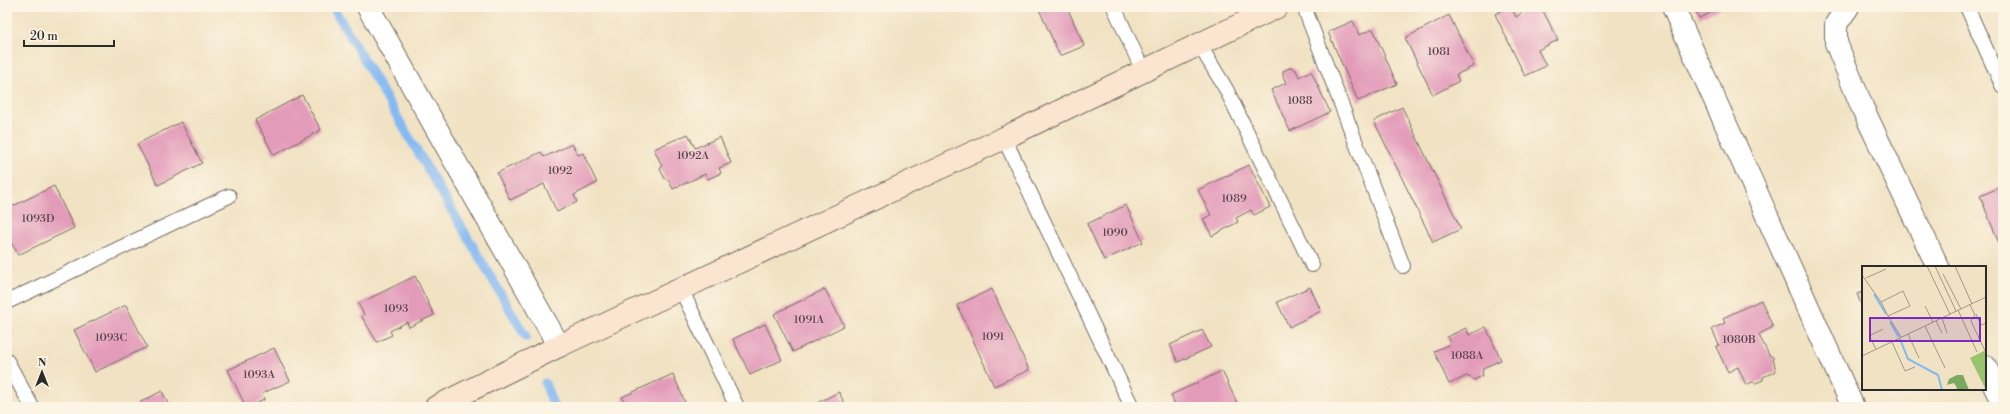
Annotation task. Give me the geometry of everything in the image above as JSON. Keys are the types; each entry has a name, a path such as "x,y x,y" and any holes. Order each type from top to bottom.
{"street":[{"path":"368,7 559,346"},
{"path":"436,407 559,346 1004,138 1277,7"},
{"path":"1674,7 1853,407"},
{"path":"1848,7 1836,24 1836,43 1863,109 1938,266"},
{"path":"1986,368 2003,404"}],"lane":[{"path":"1114,7 1143,71"},
{"path":"1304,7 1403,266"},
{"path":"1967,7 2003,87"},
{"path":"1199,44 1226,90 1312,265"},
{"path":"1004,138 1132,407"},
{"path":"7,302 229,196"},
{"path":"681,289 736,407"},
{"path":"7,361 32,407"}],"building":[{"path":"1038,7 1067,7 1084,46 1060,56"},
{"path":"1511,7 1516,17 1530,7 1541,7 1558,40 1538,50 1546,66 1525,76 1495,14"},
{"path":"1694,7 1724,7 1699,18"},
{"path":"1449,15 1474,66 1456,75 1459,81 1433,95 1405,38"},
{"path":"1353,21 1359,35 1373,29 1397,84 1358,101 1328,32"},
{"path":"1291,67 1296,70 1299,77 1311,71 1330,112 1290,131 1271,90 1286,83 1283,76 1283,71"},
{"path":"302,95 321,130 274,155 255,120"},
{"path":"1402,107 1461,229 1433,242 1374,121"},
{"path":"181,122 202,163 158,185 137,144"},
{"path":"688,134 695,148 720,137 731,163 719,168 721,173 708,179 705,174 673,189 668,179 665,179 660,169 662,166 654,149"},
{"path":"572,144 578,155 583,153 597,183 574,195 577,202 557,212 544,184 510,200 497,173 541,152 544,157"},
{"path":"1249,165 1270,207 1254,215 1251,210 1236,218 1238,222 1212,236 1203,219 1211,215 1198,190"},
{"path":"54,186 74,228 18,255 7,234 7,209"},
{"path":"2003,186 2003,253 1980,196"},
{"path":"1126,205 1143,242 1104,260 1087,224"},
{"path":"415,276 434,315 409,327 407,322 390,331 392,335 377,342 362,317 364,314 358,304"},
{"path":"1310,287 1321,311 1289,327 1277,302"},
{"path":"825,289 844,326 793,352 774,314"},
{"path":"992,289 1029,370 994,386 957,305"},
{"path":"1862,292 1862,306 1857,294"},
{"path":"1761,300 1773,327 1759,335 1769,355 1773,357 1776,371 1763,377 1763,380 1746,385 1738,367 1728,372 1716,347 1719,345 1712,329 1725,323 1723,318"},
{"path":"126,305 147,347 95,372 74,330"},
{"path":"765,324 782,360 750,375 733,339"},
{"path":"1486,327 1501,360 1483,368 1482,376 1474,380 1467,376 1449,384 1434,351 1450,344 1447,337 1466,328 1469,335"},
{"path":"1202,330 1211,347 1178,362 1170,345"},
{"path":"274,348 290,381 263,393 264,400 248,407 244,403 228,370"},
{"path":"1222,371 1239,407 1176,407 1171,395"},
{"path":"673,374 687,407 626,407 622,397"},
{"path":"162,391 169,406 173,404 175,407 138,407 137,404"},
{"path":"839,392 846,407 809,407"}],"waterway":[{"path":"333,7 526,337"},
{"path":"545,383 554,407"}]}
